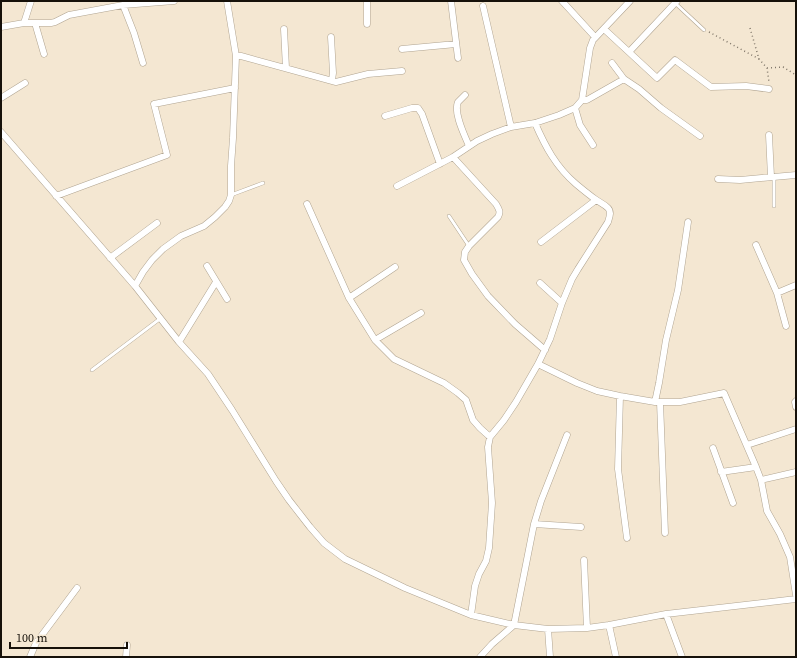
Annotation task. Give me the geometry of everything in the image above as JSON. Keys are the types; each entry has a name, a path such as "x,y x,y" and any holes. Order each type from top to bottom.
{"street":[{"path":"24,22 31,1"},
{"path":"1,28 24,22 51,23 70,15 123,5 174,1"},
{"path":"135,286 142,272 163,249 181,236 204,226 225,207 231,195 230,166 233,138 236,56 227,1"},
{"path":"367,1 367,24"},
{"path":"451,1 458,58"},
{"path":"562,1 595,37"},
{"path":"397,186 453,157 469,146 492,134 511,127 535,123 575,108 582,100 590,48 593,40 630,1"},
{"path":"629,52 676,2"},
{"path":"123,5 134,33 142,63"},
{"path":"483,6 511,127"},
{"path":"35,23 44,54"},
{"path":"284,29 286,68"},
{"path":"604,29 657,78 675,60 711,87 746,86 769,89"},
{"path":"331,37 332,80"},
{"path":"402,49 456,44"},
{"path":"236,56 241,56 336,82 368,74 402,71"},
{"path":"612,63 624,79 700,136"},
{"path":"582,100 587,100 624,79"},
{"path":"1,98 25,82"},
{"path":"56,196 167,155 154,104 235,88"},
{"path":"465,95 459,101 457,108 458,117 469,146"},
{"path":"385,116 412,108 418,108 422,114 440,164"},
{"path":"575,108 580,125 593,145"},
{"path":"471,615 475,586 486,561 489,548 492,503 488,447 490,437 516,402 538,364 550,339 572,279 608,222 610,216 610,211 608,208 596,200 562,171 547,148 535,123"},
{"path":"1,132 135,286 179,342 208,374 289,500 324,543 345,559 406,588 471,615 514,625 548,629 587,628 666,614 796,599"},
{"path":"769,135 772,177"},
{"path":"453,157 500,209 500,214 498,217 469,246 465,252 464,260 488,296 515,324 545,350"},
{"path":"718,179 740,180 796,175"},
{"path":"541,242 596,200"},
{"path":"307,204 349,298 375,340 394,359 444,383 458,393 466,400 473,420 490,437"},
{"path":"665,533 658,402 666,340 678,290 688,222"},
{"path":"110,258 157,223"},
{"path":"756,245 777,293 786,326"},
{"path":"207,266 226,299"},
{"path":"349,298 395,267"},
{"path":"179,342 216,282"},
{"path":"540,283 562,304"},
{"path":"777,293 796,285"},
{"path":"375,340 421,313"},
{"path":"538,364 577,383 598,391 658,402 680,402 724,393 761,480 767,511 780,534 790,557 796,595"},
{"path":"620,396 618,469 627,538"},
{"path":"796,401 796,407"},
{"path":"747,445 796,428"},
{"path":"480,657 492,644 514,625 534,524 541,501 567,435"},
{"path":"713,448 733,503"},
{"path":"721,472 756,467"},
{"path":"761,480 796,472"},
{"path":"534,524 581,527"},
{"path":"584,560 587,628"},
{"path":"30,657 36,644 77,588"},
{"path":"666,614 682,657"},
{"path":"609,625 616,657"},
{"path":"548,629 550,657"},
{"path":"126,657 127,645"}],"lane":[{"path":"676,2 704,30"},
{"path":"772,177 774,206"},
{"path":"231,195 264,183"},
{"path":"449,216 469,246"},
{"path":"92,370 161,318"}],"path":[{"path":"750,28 759,59"},
{"path":"704,30 726,40 759,59 767,68 769,89"},
{"path":"767,68 783,67 796,75"}]}
